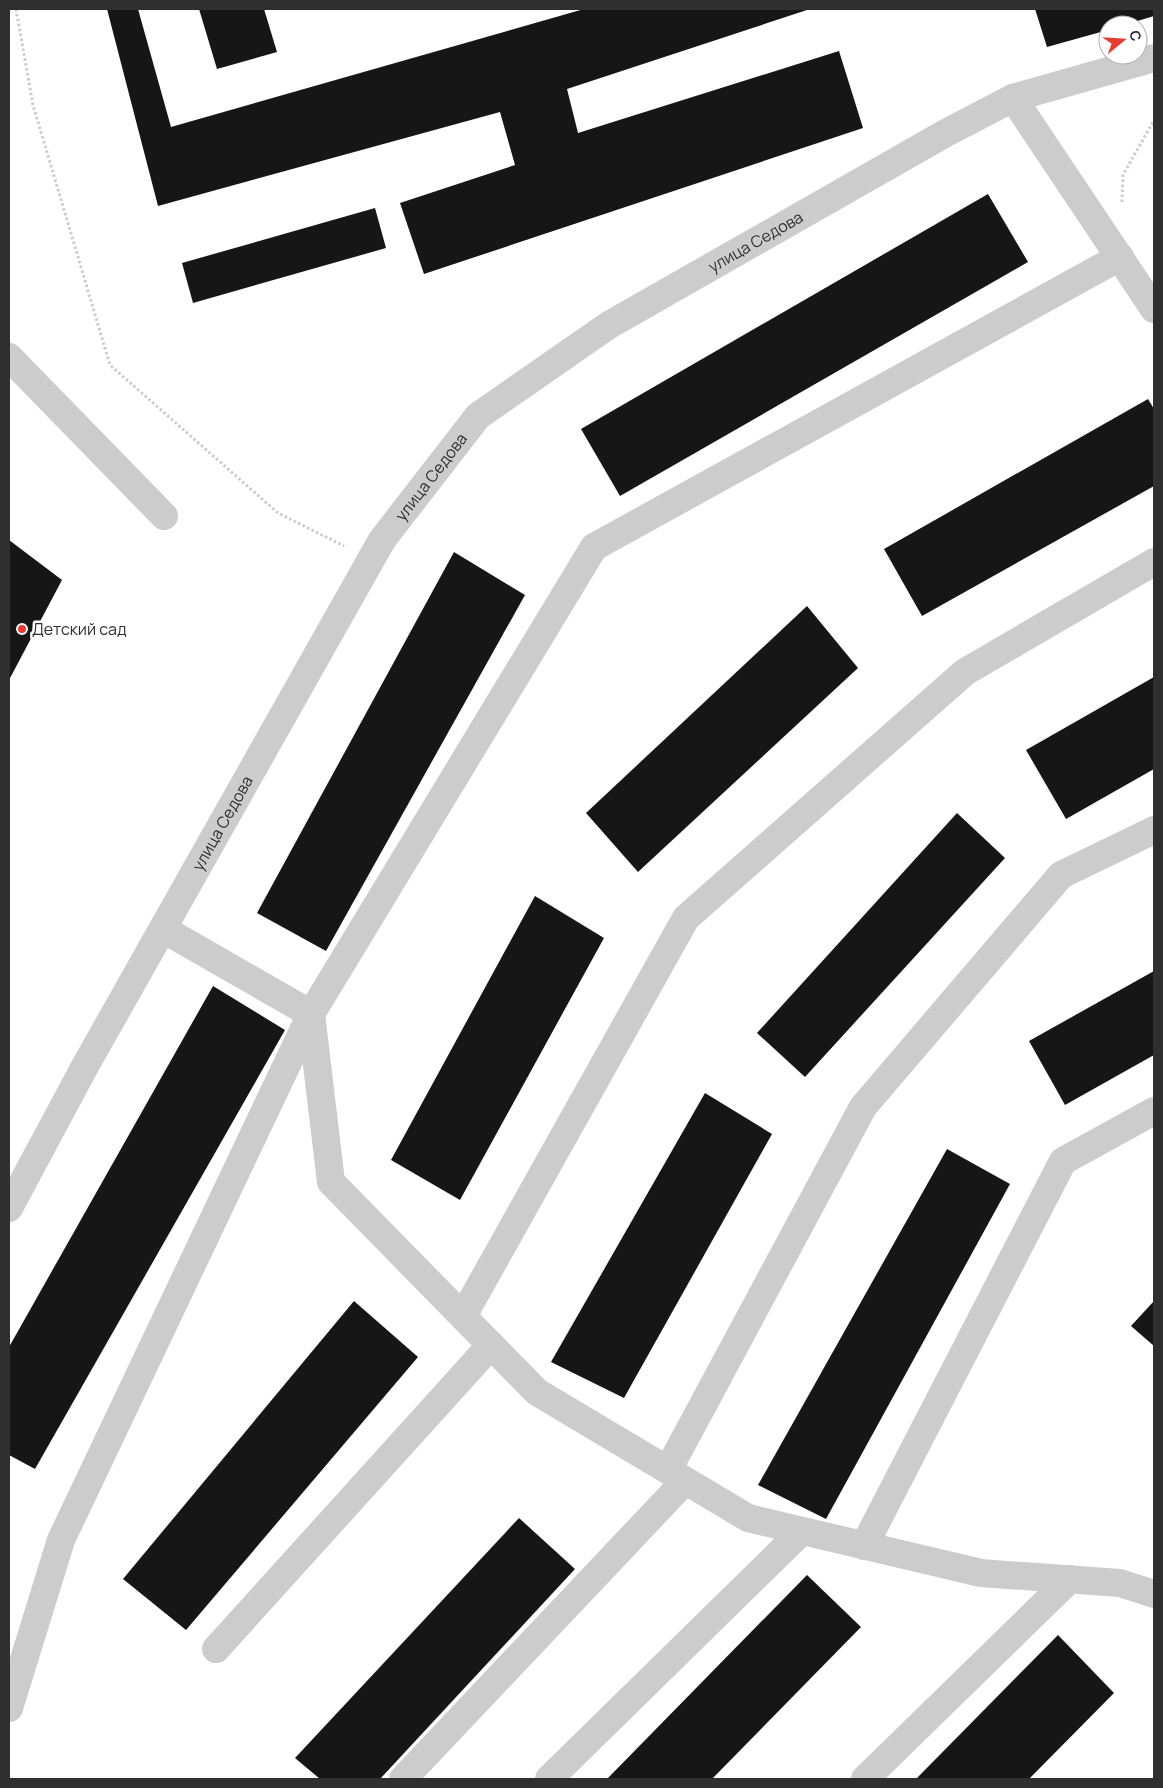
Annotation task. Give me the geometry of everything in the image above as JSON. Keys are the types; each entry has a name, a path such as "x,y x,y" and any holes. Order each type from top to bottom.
{"street":[{"name":"улица Седова","path":"9,1208 84,1068 382,540 478,416 610,325 944,134 1013,98 1154,58"},
{"path":"1013,98 1154,309"},
{"path":"9,1708 61,1540 311,1014 594,546 1120,258"},
{"path":"9,356 164,516"},
{"path":"463,1316 686,918 965,672 1154,562"},
{"path":"403,1779 677,1475 863,1108 1061,875 1154,830"},
{"path":"163,929 311,1014"},
{"path":"311,1014 331,1182 537,1392 748,1518 981,1573 1120,1583 1154,1594"},
{"path":"864,1546 1063,1162 1154,1111"},
{"path":"216,1649 491,1345"},
{"path":"549,1779 802,1531"},
{"path":"865,1779 1070,1579"}],"path":[{"path":"16,9 33,105 110,364 278,513 350,549 382,540"},
{"path":"1122,202 1122,175 1154,120"}],"building":[{"path":"107,9 138,9 171,127 584,9 810,9 567,89 578,133 839,51 863,128 424,274 400,203 515,165 500,112 158,206"},
{"path":"199,9 264,9 277,52 217,69"},
{"path":"1035,9 1154,9 1154,16 1148,18 1148,15 1098,15 1098,33 1047,47"},
{"path":"988,194 1028,262 620,496 581,429"},
{"path":"375,208 386,248 193,303 182,263"},
{"path":"1148,399 1154,409 1154,486 922,616 884,549"},
{"name":"Детский сад","path":"9,540 62,580 9,680"},
{"path":"454,552 525,595 326,951 257,913"},
{"path":"807,606 858,668 638,872 586,813"},
{"path":"1154,677 1154,769 1066,819 1026,750"},
{"path":"957,813 1005,858 805,1077 757,1033"},
{"path":"535,896 604,938 460,1200 391,1160"},
{"path":"1154,971 1154,1055 1065,1105 1029,1041"},
{"path":"213,986 285,1030 35,1469 9,1455 9,1347"},
{"path":"705,1093 772,1134 624,1398 551,1362"},
{"path":"947,1149 1010,1184 826,1519 758,1485"},
{"path":"354,1301 418,1357 186,1630 123,1579"},
{"path":"1154,1301 1154,1346 1131,1326"},
{"path":"519,1518 575,1569 380,1779 320,1779 295,1758"},
{"path":"807,1575 861,1627 712,1779 607,1779"},
{"path":"1058,1635 1114,1693 1029,1779 916,1779"}],"place":[{"name":"Детский сад","path":"22,629"}]}
